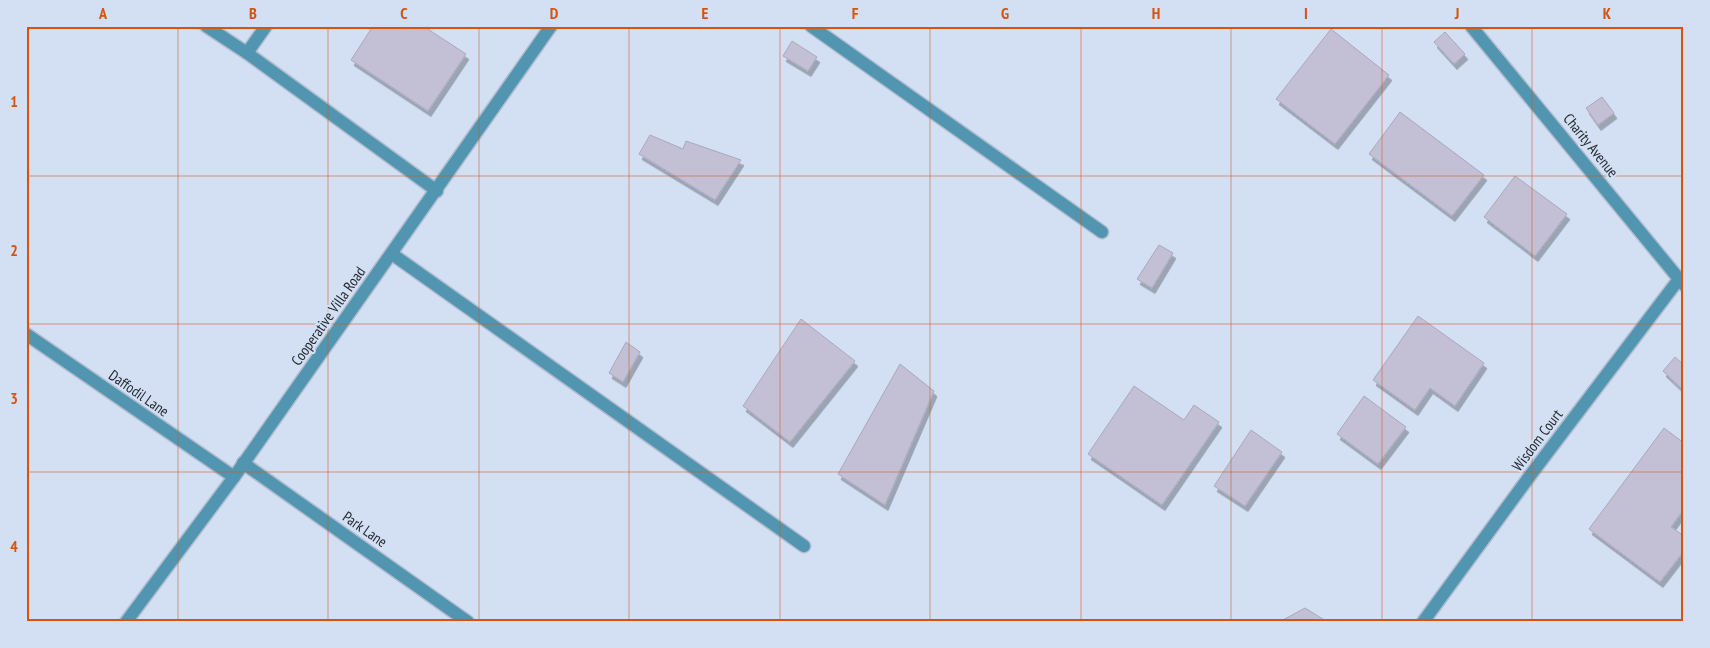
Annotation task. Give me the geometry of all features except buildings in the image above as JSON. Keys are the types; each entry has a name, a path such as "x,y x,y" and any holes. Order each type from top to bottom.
{"street":[{"path":"206,26 247,53 437,191"},
{"path":"247,53 266,26"},
{"name":"Cooperative Villa Road","path":"126,622 234,478 243,462 437,191 551,26"},
{"path":"811,26 1102,232"},
{"name":"Charity Avenue","path":"1471,26 1681,282"},
{"path":"392,254 804,546"},
{"name":"Wisdom Court","path":"1423,622 1532,473 1681,282"},
{"name":"Daffodil Lane","path":"26,334 234,478"},
{"name":"Park Lane","path":"243,462 468,622"}]}
